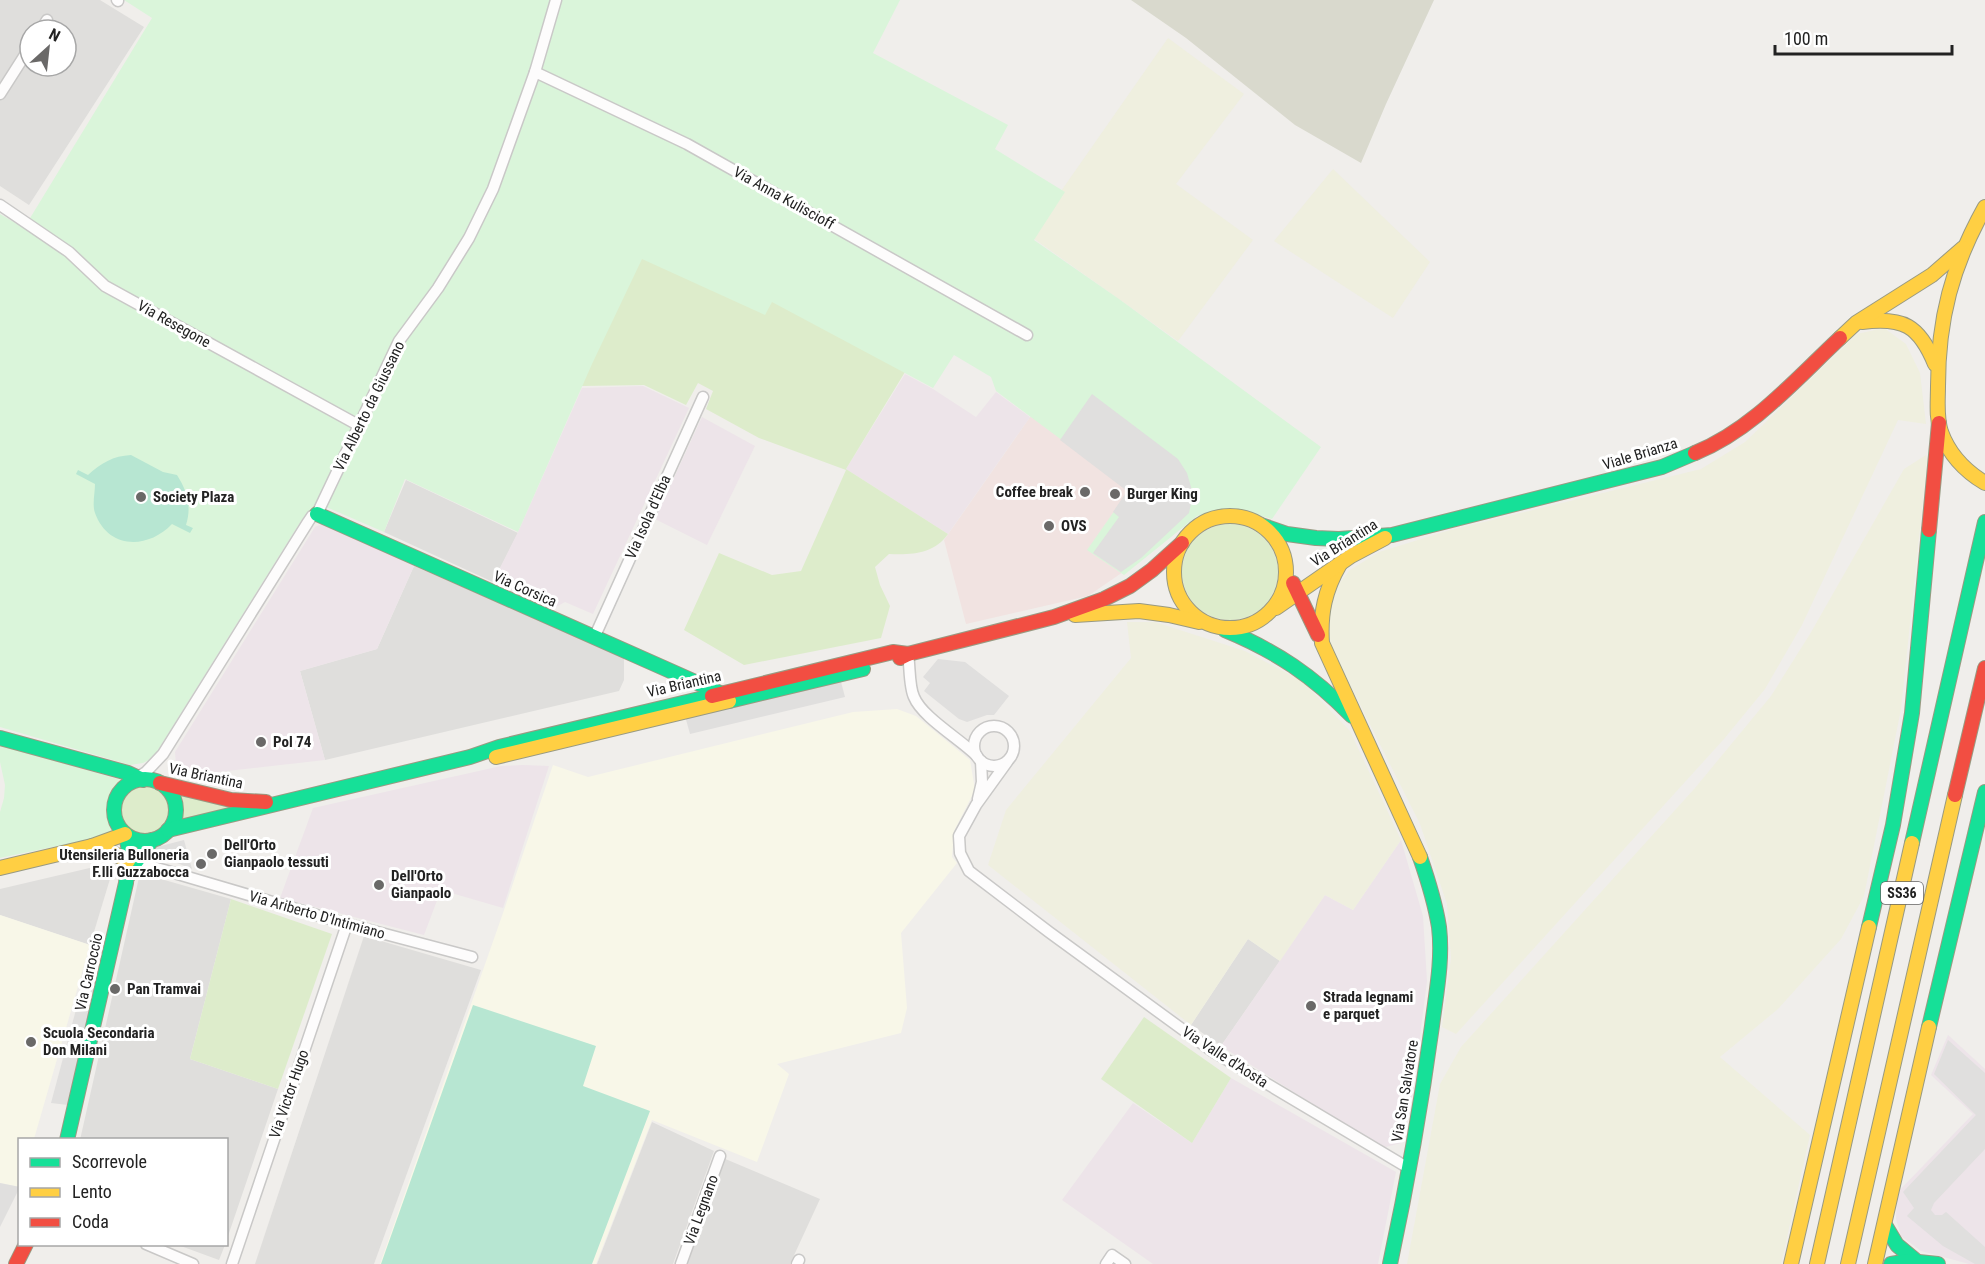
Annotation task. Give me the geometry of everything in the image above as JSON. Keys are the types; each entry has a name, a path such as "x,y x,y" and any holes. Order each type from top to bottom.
{"main road":[{"path":"1791,1264 1893,825 1912,713 1939,423 1938,342 1944,306 1963,248 1985,207"},
{"name":"Viale Brianza","path":"1392,535 1662,467 1715,445 1748,423 1856,323 1932,275 1963,248"},
{"path":"1856,323 1883,319 1911,327 1925,341 1937,369"},
{"path":"1939,423 1947,444 1964,468 1985,483"},
{"name":"Via Corsica","path":"317,514 720,693"},
{"path":"1233,516 1261,525 1279,545 1286,564 1286,583 1281,597 1269,613 1252,624 1231,629 1212,626 1190,612 1178,595 1174,581 1174,561 1182,543 1191,532 1215,518 1233,516"},
{"name":"SS36","path":"1817,1264 1985,522"},
{"name":"Via Briantina","path":"1261,525 1287,534 1317,538 1339,539 1392,535"},
{"name":"Via Briantina","path":"1269,613 1340,564 1392,535"},
{"name":"Via Briantina","path":"470,757 501,757 892,662 908,654 1054,617 1104,599 1130,586 1182,543"},
{"name":"Via San Salvatore","path":"1322,643 1320,620 1322,603 1326,589 1340,564"},
{"name":"Via San Salvatore","path":"1286,571 1347,695 1423,864 1439,928 1440,962 1425,1071 1410,1169 1390,1264"},
{"name":"Via Briantina","path":"1054,617 1139,611 1169,615 1212,626"},
{"name":"Via San Salvatore","path":"1212,626 1265,646 1306,672 1328,690 1357,721"},
{"name":"Via Briantina","path":"168,830 470,757 499,747 720,693 893,652 908,654"},
{"name":"SS36","path":"1848,1264 1985,668"},
{"name":"Via Briantina","path":"0,738 143,780 231,800 284,802"},
{"path":"92,846 132,862 168,830 175,816 175,804 166,788 143,780 119,793 114,808 115,820 126,835 149,845"},
{"path":"1875,1264 1985,792"},
{"path":"0,868 92,846 126,835"},
{"name":"Via Carroccio","path":"68,1138 132,862 126,835"},
{"path":"1885,1225 1898,1247 1915,1260"},
{"path":"16,1264 25,1246"},
{"path":"1891,1264 1915,1260 1938,1264"}],"street":[{"name":"Via Alberto da Giussano","path":"143,780 163,754 308,522 312,516 317,514 399,341 438,288 469,238 493,189 535,72 556,0"},
{"path":"0,94 18,66"},
{"name":"Via Anna Kuliscioff","path":"535,72 687,144 1027,335"},
{"name":"Via Resegone","path":"0,205 69,252 105,286 360,426"},
{"name":"Via Isola d'Elba","path":"594,638 703,397"},
{"path":"908,654 913,696 923,710 979,759 994,766 1007,762"},
{"path":"999,726 1010,732 1015,744 1014,750 976,806 982,782 974,742 986,727 999,726"},
{"path":"945,729 960,733 981,731"},
{"name":"Via Valle d'Aosta","path":"976,806 959,836 960,853 969,871 1212,1051 1410,1169"},
{"name":"Via Ariberto D'Intimiano","path":"149,845 151,862 164,870"},
{"name":"Via Ariberto D'Intimiano","path":"132,862 346,924 472,957"},
{"name":"Via Victor Hugo","path":"232,1264 346,924"},
{"name":"Via Legnano","path":"681,1264 720,1156"},
{"path":"165,1248 193,1264"},
{"path":"1106,1264 1112,1255 1125,1264"}],"shaded area":[{"path":"0,0 100,0 144,27 29,205 0,186"},
{"path":"1131,0 1434,0 1361,163 1295,125 1186,38"},
{"path":"905,374 976,417 996,392 1030,417 948,534 846,469"},
{"path":"643,386 689,408 593,614 565,602 556,607 493,582 518,532 582,388"},
{"path":"1092,394 1178,459 1187,473 1193,494 1189,513 1141,558 1121,572 1093,553 1119,517 1113,512 1127,491 1060,440"},
{"path":"1070,395 1178,459 1142,559 1088,596 966,624 944,540 1030,417"},
{"path":"702,417 755,446 707,545 655,519"},
{"path":"406,480 518,533 493,582 384,532"},
{"path":"324,523 414,566 377,649 300,671 325,760 183,776 176,765 175,752 315,527"},
{"path":"414,566 624,658 624,680 619,691 325,760 300,671 377,649"},
{"path":"938,659 965,662 1009,696 994,715 967,722 959,719 924,691 930,683 923,677"},
{"path":"840,678 845,697 690,734 685,716"},
{"path":"897,709 916,716 970,760 975,790 954,831 952,857 957,863 901,933 907,1008 901,1033 777,1064 789,1074 757,1162 652,1120 596,1264 380,1264 553,765 588,777 853,712"},
{"path":"501,766 549,766 503,908 441,890 424,935 280,898 313,808"},
{"path":"184,840 192,869 157,855 153,848"},
{"path":"1401,840 1423,916 1427,981 1413,1092 1401,1143 1382,1148 1221,1046 1325,895 1353,910"},
{"path":"111,863 113,869 90,945 0,915 0,889"},
{"path":"140,873 231,899 190,1059 278,1089 228,1236 228,1138 80,1138"},
{"name":"Scuola Secondaria Don Milani","path":"0,915 90,945 34,1138 18,1138 18,1187 0,1183"},
{"path":"364,936 481,970 374,1264 255,1264"},
{"path":"1248,939 1280,961 1221,1046 1191,1025"},
{"path":"85,976 100,979 68,1105 51,1103"},
{"path":"1948,1035 1985,1069 1985,1264 1969,1264 1921,1251 1901,1236 1896,1219 1897,1193 1973,1114 1931,1075"},
{"path":"1948,1040 1985,1073 1985,1149 1934,1203 1931,1210 1935,1215 1942,1215 1946,1212 1985,1247 1985,1264 1975,1264 1943,1246 1907,1216 1914,1208 1903,1192 1976,1115 1934,1074"},
{"path":"1231,1078 1396,1172 1378,1264 1153,1264 1062,1200 1133,1103 1192,1143"},
{"path":"652,1122 714,1151 673,1264 597,1264"},
{"path":"723,1158 820,1199 790,1264 686,1264"},
{"path":"0,1183 18,1187 18,1191 0,1227"},
{"path":"181,1246 224,1246 219,1260"}],"green space":[{"path":"124,0 900,0 873,53 1008,125 995,149 1065,192 1034,240 1119,299 1321,447 1272,519 1232,508 1197,516 1124,575 1087,550 1129,490 996,391 991,377 954,355 933,388 772,302 765,315 642,259 592,364 518,532 405,479 384,532 324,506 307,513 301,521 153,758 143,763 130,765 0,727 0,214 24,228 152,18"},
{"path":"1168,38 1244,94 1176,184 1253,240 1178,341 1033,238 1059,194"},
{"path":"538,78 905,372 846,469 948,534 936,546 922,552 889,554 875,567 890,606 881,638 744,665 684,630 719,553 772,575 801,571 846,470 759,438 706,409 713,391 698,383 686,405 644,385 582,386"},
{"path":"1333,169 1430,262 1393,318 1274,241"},
{"path":"1884,328 1906,344 1920,373 1926,424 1898,420 1802,625 1765,689 1724,739 1456,1034 1442,1027 1451,958 1447,904 1420,824 1328,641 1327,612 1338,585 1350,570 1379,552 1447,531 1701,469 1745,442 1857,334"},
{"name":"Society Plaza","path":"131,455 163,472 177,475 188,499 189,511 186,525 193,528 190,533 172,524 151,538 129,542 109,534 101,525 94,510 95,484 76,474 78,470 88,475 108,461"},
{"path":"1926,455 1901,709 1864,896 1841,939 1778,1009 1720,1057 1810,1135 1781,1264 1407,1264 1440,1084 1461,1047 1695,788 1771,696 1810,634 1904,469"},
{"path":"1230,524 1248,528 1264,538 1274,554 1278,572 1274,590 1264,606 1248,616 1230,620 1212,616 1196,606 1186,590 1182,572 1186,554 1196,538 1212,528"},
{"path":"1127,622 1155,622 1245,651 1302,681 1350,731 1401,840 1353,910 1325,895 1280,961 1248,939 1191,1025 988,865 1006,810 1131,658"},
{"path":"0,745 121,780 110,795 107,806 115,834 0,858 0,812 5,785 0,762"},
{"path":"144,785 153,787 164,796 169,810 167,819 158,830 144,835 135,833 124,824 119,810 121,801 130,790"},
{"path":"175,790 256,804 179,824 179,798"},
{"path":"231,899 332,934 278,1089 190,1059"},
{"path":"473,1005 596,1046 583,1086 650,1111 592,1264 381,1264"},
{"path":"1144,1017 1231,1078 1192,1143 1101,1079"}],"traffic: fast":[{"path":"1261,525 1287,534 1316,538 1339,539 1392,535 1662,467 1695,453"},
{"path":"317,514 720,693"},
{"path":"1912,843 1985,522"},
{"path":"1869,927 1893,825 1912,713 1929,530"},
{"path":"1225,630 1261,647 1293,666 1323,689 1352,716"},
{"path":"729,701 863,669"},
{"path":"168,830 712,696"},
{"path":"0,738 128,773 143,780"},
{"path":"145,779 162,784 167,788 171,793 176,810 171,827 167,832 162,836 145,841 128,836 123,832 119,827 114,810 119,793 123,788 128,784 145,779"},
{"path":"1929,1027 1985,792"},
{"path":"67,1138 126,883 129,851 126,835"},
{"path":"129,875 152,840"},
{"path":"1390,1264 1418,1116 1440,964 1439,927 1420,857"},
{"path":"1885,1225 1897,1245 1915,1260"},
{"path":"1891,1264 1909,1261 1938,1264"}],"traffic: slow":[{"path":"1985,207 1964,250 1944,315 1939,361 1938,409 1938,421 1948,448 1964,467 1985,483"},
{"path":"1840,338 1856,323 1932,275 1963,248"},
{"path":"1862,322 1888,321 1908,326 1923,340 1935,364"},
{"path":"1230,516 1251,520 1269,533 1282,551 1286,572 1282,593 1269,611 1251,624 1230,628 1209,624 1191,611 1178,593 1174,572 1178,551 1191,533 1209,520 1230,516"},
{"path":"1276,608 1351,556 1385,538"},
{"path":"1340,564 1325,602 1322,643 1420,857"},
{"path":"1075,615 1139,611 1199,622"},
{"path":"496,757 729,701"},
{"path":"1848,1264 1955,795"},
{"path":"0,868 92,846 125,834"},
{"path":"1817,1264 1912,843"},
{"path":"92,846 128,861"},
{"path":"1791,1264 1869,927"},
{"path":"1875,1264 1929,1027"}],"traffic: jam":[{"path":"1695,453 1716,443 1754,418 1840,338"},
{"path":"1929,530 1939,423"},
{"path":"900,658 908,654 1054,617 1104,599 1130,586 1182,543"},
{"path":"1293,583 1318,635"},
{"path":"712,696 893,652 908,654"},
{"path":"1955,795 1985,668"},
{"path":"160,783 231,800 266,802"},
{"path":"16,1264 25,1246"}],"place":[{"name":"Coffee break","path":"1085,492"},
{"name":"Burger King","path":"1115,494"},
{"name":"Society Plaza","path":"141,497"},
{"name":"OVS","path":"1049,526"},
{"name":"Pol 74","path":"261,742"},
{"name":"Dell'Orto Gianpaolo tessuti","path":"212,854"},
{"name":"Utensileria Bulloneria F.lli Guzzabocca","path":"201,864"},
{"name":"Dell'Orto Gianpaolo","path":"379,885"},
{"name":"Pan Tramvai","path":"115,989"},
{"name":"Strada legnami e parquet","path":"1311,1006"},
{"name":"Scuola Secondaria Don Milani","path":"31,1042"}]}
